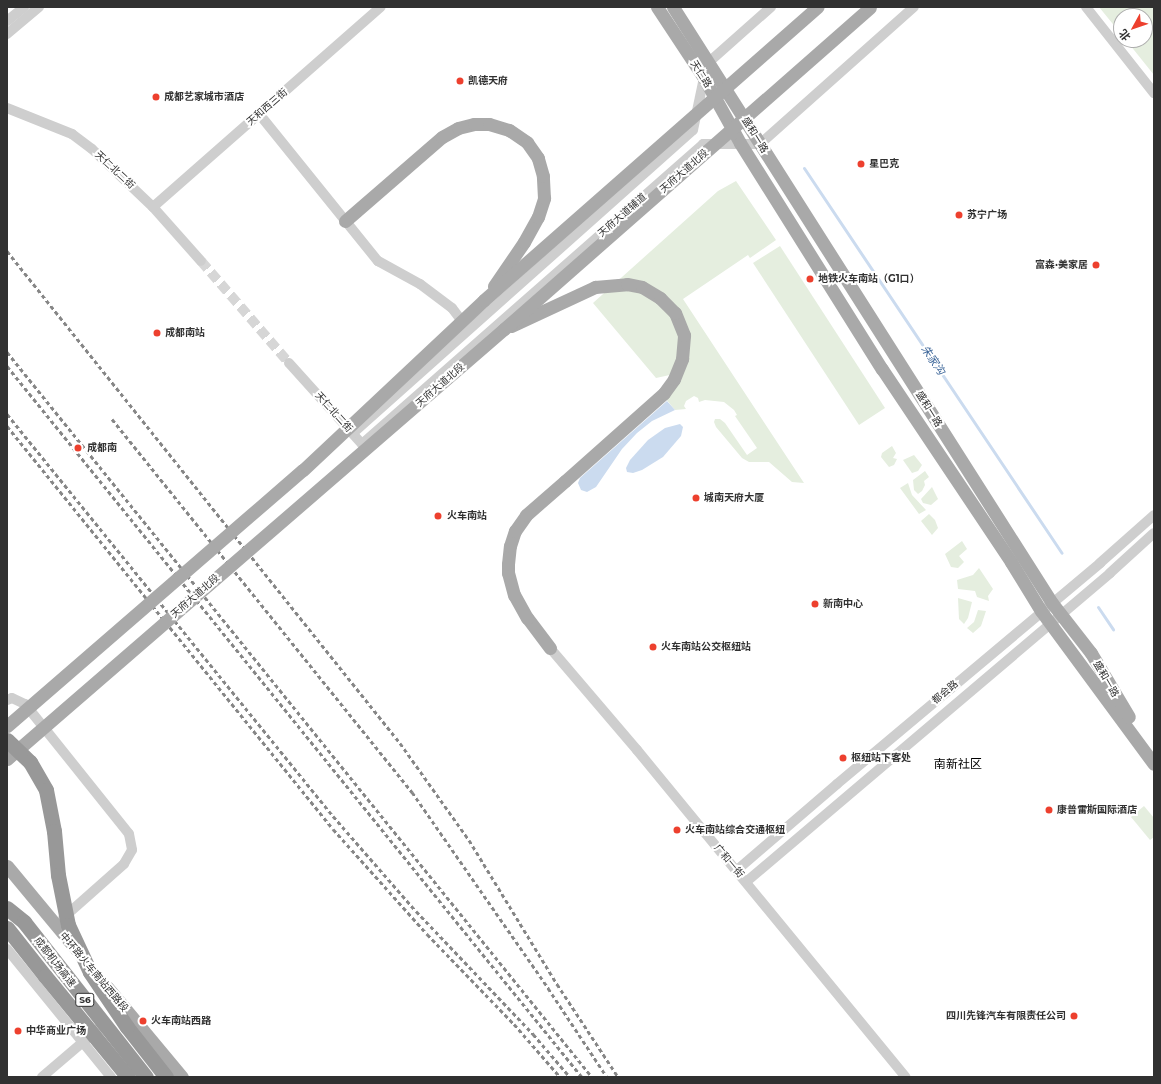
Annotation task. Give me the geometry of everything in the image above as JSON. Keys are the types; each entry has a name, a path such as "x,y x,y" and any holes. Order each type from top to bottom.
{"highway":[{"path":"7,740 30,762 46,790 54,831 58,875 68,925 90,972 127,1027 166,1077"},
{"name":"成都机场高速","path":"7,907 24,922 146,1077"},
{"path":"7,928 128,1077"}],"main road":[{"name":"天仁路","path":"657,7 704,78 740,143"},
{"name":"天仁路","path":"673,7 709,62"},
{"path":"7,726 303,470 484,300 817,7"},
{"name":"天府大道北段","path":"7,759 504,329 870,7"},
{"name":"盛和一路","path":"709,62 1052,603 1091,653 1125,712 1154,752"},
{"path":"345,221 442,137 458,128 474,124 489,124 509,130 527,142 538,158 543,176 544,198 538,217 524,242 484,300"},
{"name":"盛和一路","path":"740,143 882,369 1011,562 1041,611 1154,764"},
{"path":"504,329 578,293 595,287 612,284 627,284 655,293 675,313 681,324 684,341 682,359 674,379 664,393 526,515 515,531 510,546 508,564 514,595 527,618 550,648"},
{"name":"中环路火车南站西路段","path":"7,866 182,1077"},
{"path":"7,907 146,1077"}],"street":[{"path":"7,21 24,7"},
{"path":"7,34 39,7"},
{"name":"天和西三街","path":"154,207 381,7"},
{"path":"709,62 771,7"},
{"path":"760,144 914,7"},
{"path":"1086,7 1154,93"},
{"name":"天府大道辅道","path":"353,433 693,130 704,78 709,62"},
{"name":"天仁北二街","path":"7,108 72,134 103,158 154,207 201,261"},
{"path":"260,114 378,261 420,284 452,308 479,341"},
{"name":"天府大道辅道","path":"362,444 703,144 760,144"},
{"name":"天仁北二街","path":"290,363 362,444"},
{"name":"都会路","path":"737,870 1041,611 1100,563 1154,515"},
{"name":"都会路","path":"746,882 1060,615 1154,533"},
{"name":"广和一街","path":"550,648 737,870 906,1077"},
{"path":"7,700 12,698 25,704 129,834 132,850 124,864 55,924"},
{"path":"7,949 111,1077"},
{"path":"42,1077 104,1024"}],"green space":[{"path":"1099,7 1154,7 1154,75 1132,48 1153,48 1153,8 1113,8 1113,24"},
{"path":"736,181 776,240 750,258 748,255 683,299 804,483 792,482 769,462 749,462 742,458 716,427 714,422 715,419 720,419 725,423 747,455 757,448 735,416 737,415 734,410 724,402 705,400 699,402 698,398 694,396 686,401 684,406 686,409 675,410 665,398 679,373 656,378 593,303 718,191"},
{"path":"780,246 885,408 859,425 753,263"},
{"path":"892,446 896,453 893,458 897,459 894,465 889,467 881,457 882,453"},
{"path":"914,455 922,465 918,471 912,473 903,460"},
{"path":"925,471 929,477 924,481 925,485 922,491 918,494 914,490 913,480"},
{"path":"908,483 912,495 926,510 919,514 900,488"},
{"path":"932,487 938,499 931,505 923,503 921,499"},
{"path":"929,514 935,520 938,528 932,535 921,521"},
{"path":"962,541 967,549 959,556 964,562 958,568 951,567 945,554"},
{"path":"979,568 993,589 988,596 989,601 977,597 975,591 958,589 957,580 973,575"},
{"path":"958,598 972,602 968,618 964,624 959,619"},
{"path":"978,610 986,611 981,626 973,633 967,628 974,622"},
{"path":"1144,806 1154,818 1154,837 1150,840 1131,817"}],"water":[{"path":"667,401 675,410 652,421 637,433 622,449 596,487 587,492 581,490 578,483 580,478"},
{"path":"680,424 683,427 681,436 663,457 642,470 633,473 627,472 626,468 630,460 648,440 665,428"}],"waterway":[{"name":"朱家沟","path":"804,168 1062,553"},
{"name":"朱家沟","path":"1098,607 1113,629"}],"tunnel":[{"path":"201,261 289,363"}],"railway":[{"path":"7,251 400,743 469,840 557,984 618,1077"},
{"path":"7,352 592,1077"},
{"path":"7,366 582,1077"},
{"path":"7,414 333,816 416,911 533,1034 570,1077"},
{"path":"112,419 412,792 548,988 607,1077"},
{"path":"7,426 333,829 427,934 514,1024 560,1077"}],"place":[{"name":"凯德天府","path":"460,81"},
{"name":"成都艺家城市酒店","path":"156,97"},
{"name":"星巴克","path":"861,164"},
{"name":"苏宁广场","path":"959,215"},
{"name":"富森·美家居","path":"1096,265"},
{"name":"地铁火车南站（G1口）","path":"810,279"},
{"name":"成都南站","path":"157,333"},
{"name":"成都南","path":"78,448"},
{"name":"城南天府大厦","path":"696,498"},
{"name":"火车南站","path":"438,516"},
{"name":"新南中心","path":"815,604"},
{"name":"火车南站公交枢纽站","path":"653,647"},
{"name":"枢纽站下客处","path":"843,758"},
{"name":"康普雷斯国际酒店","path":"1049,810"},
{"name":"火车南站综合交通枢纽","path":"677,830"},
{"name":"四川先锋汽车有限责任公司","path":"1074,1016"},
{"name":"火车南站西路","path":"143,1021"},
{"name":"中华商业广场","path":"18,1031"}],"district":[{"name":"南新社区","path":"958,764"}]}
